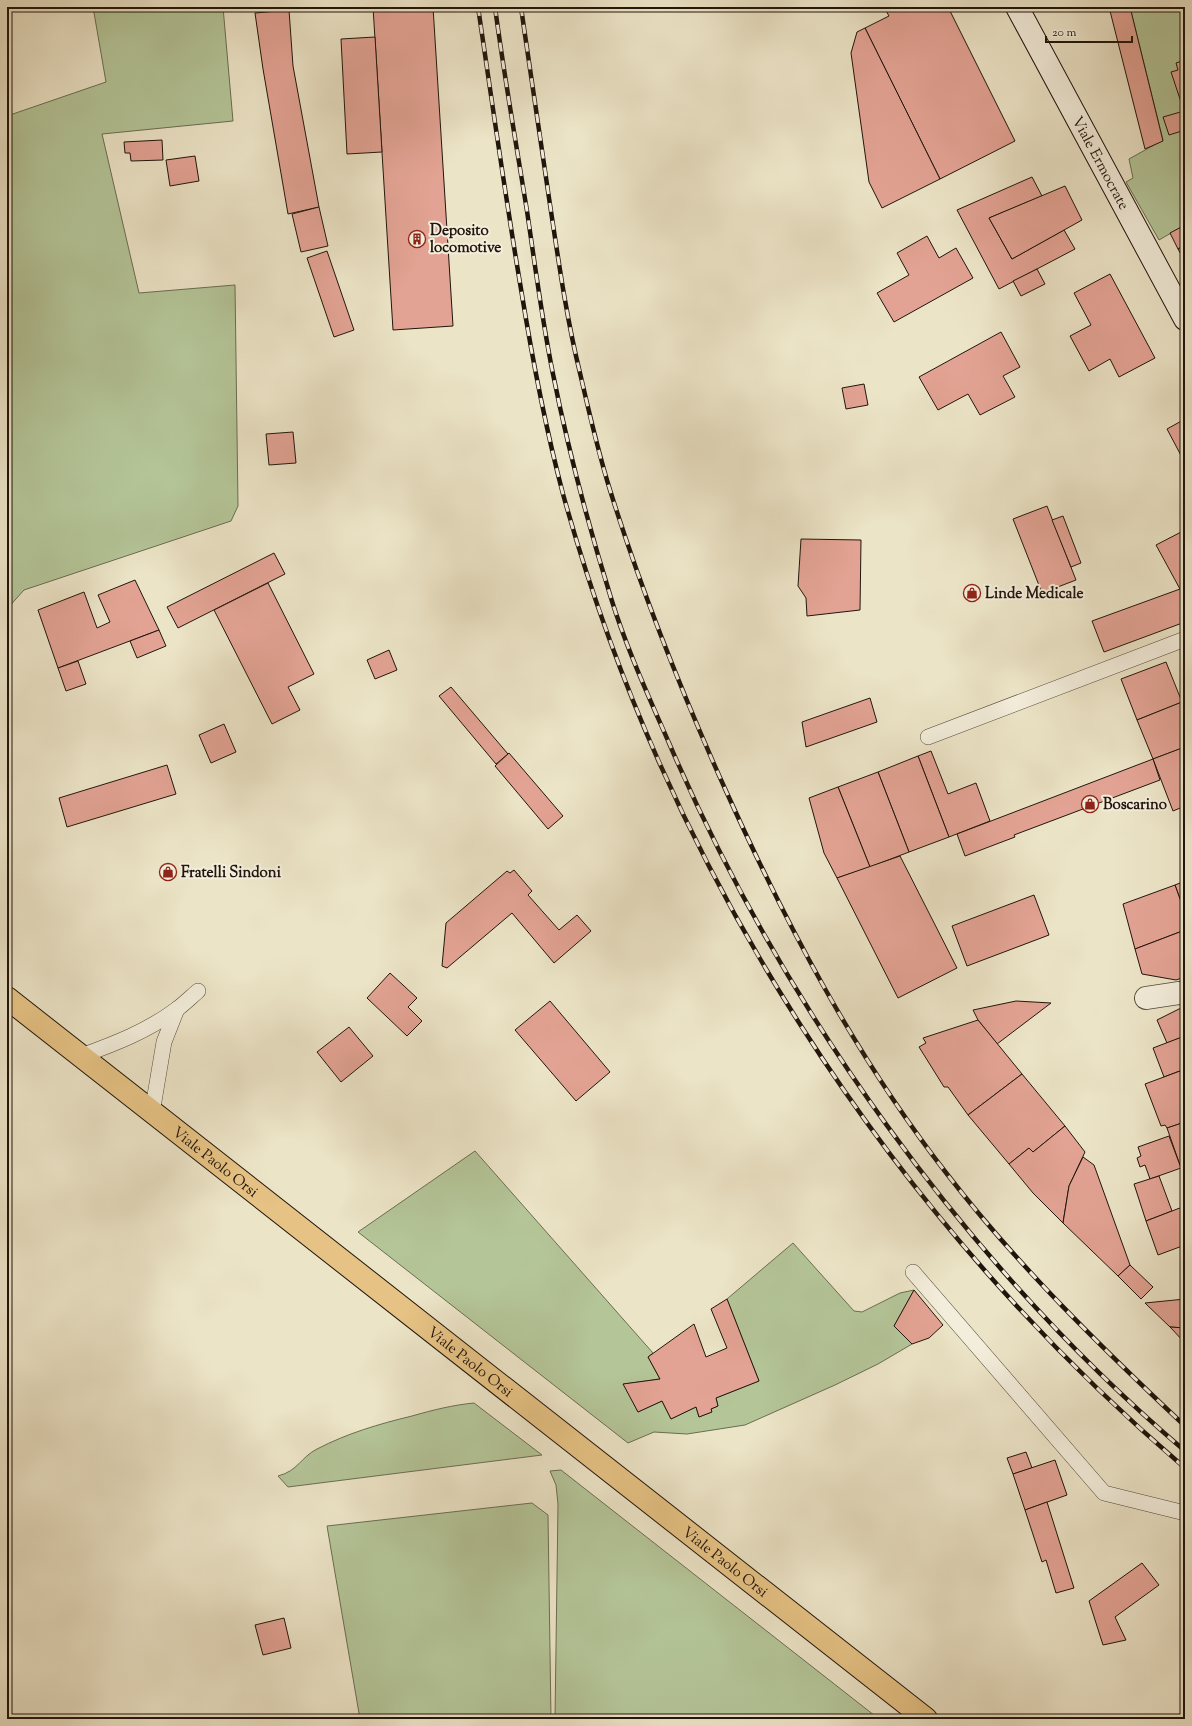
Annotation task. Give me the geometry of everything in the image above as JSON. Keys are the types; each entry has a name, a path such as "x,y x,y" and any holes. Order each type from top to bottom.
{"main road":[{"name":"Viale Ermocrate","path":"1017,7 1185,320"},
{"path":"1146,998 1179,993 1185,994"},
{"name":"Viale Paolo Orsi","path":"10,1000 926,1719"}],"lane":[{"path":"928,737 1185,639"},
{"path":"81,1056 116,1043 145,1029 177,1009 198,991"},
{"path":"152,1112 164,1042 177,1009"},
{"path":"913,1272 1104,1493 1185,1513"}],"green space":[{"path":"93,7 223,7 233,121 102,134 139,293 235,285 238,506 231,521 24,590 7,609 7,116 106,82"},
{"path":"1130,7 1185,7 1185,225 1159,240 1126,182 1133,178 1129,159 1163,140"},
{"path":"475,1151 653,1353 648,1357 660,1379 624,1384 638,1412 662,1401 671,1419 696,1407 699,1417 711,1412 711,1409 718,1406 716,1398 759,1381 727,1299 793,1243 854,1311 862,1312 900,1293 914,1290 894,1326 912,1344 878,1364 835,1385 745,1425 687,1434 654,1432 628,1443 358,1232"},
{"path":"474,1403 542,1455 288,1487 278,1476 290,1471 317,1449 352,1434 388,1422 435,1410"},
{"path":"561,1470 879,1719 555,1719 558,1504 556,1485 550,1471"},
{"path":"532,1503 548,1515 551,1719 360,1719 327,1526"}],"building":[{"path":"262,7 289,7 289,10 262,11"},
{"name":"Deposito locomotive","path":"373,7 433,7 453,326 393,330"},
{"path":"884,7 948,7 1015,141 940,179 865,28 889,16"},
{"path":"1109,7 1130,7 1163,141 1145,149"},
{"path":"289,10 293,66 319,207 288,214 255,13"},
{"path":"865,28 940,179 882,208 869,182 851,53 857,32"},
{"path":"375,37 382,152 347,154 341,39"},
{"path":"1185,60 1185,130 1169,135 1163,117 1184,111 1171,72 1178,70 1176,63"},
{"path":"162,140 163,160 131,161 130,153 125,153 124,142"},
{"path":"195,156 199,181 170,186 166,160"},
{"path":"1032,177 1042,196 989,218 1012,259 1064,230 1075,249 999,289 957,210"},
{"path":"1065,186 1082,220 1012,259 989,218"},
{"path":"319,207 328,246 301,252 292,214"},
{"path":"1185,225 1185,245 1178,249 1170,233"},
{"path":"927,236 939,258 956,248 973,278 894,322 877,293 909,275 897,253"},
{"path":"1185,245 1185,262 1178,249"},
{"path":"327,251 354,330 334,337 307,258"},
{"path":"1037,269 1045,284 1021,296 1013,281"},
{"path":"1110,274 1155,358 1119,377 1110,359 1089,371 1070,336 1091,325 1074,293"},
{"path":"1001,332 1020,367 1003,376 1015,397 980,415 968,394 938,410 919,377"},
{"path":"864,384 868,405 846,409 842,388"},
{"path":"1185,419 1185,463 1167,429"},
{"path":"293,432 296,463 269,465 266,434"},
{"path":"1047,506 1076,580 1042,593 1013,519"},
{"path":"1063,516 1081,563 1071,567 1052,520"},
{"path":"1185,530 1185,622 1104,652 1092,621 1180,589 1156,545"},
{"path":"801,539 861,540 860,610 807,616 806,598 798,586"},
{"path":"274,553 285,574 178,628 167,607"},
{"path":"135,580 159,630 58,668 38,610 84,592 97,628 110,622 98,595"},
{"path":"268,583 314,674 288,687 300,710 272,724 214,610"},
{"path":"159,630 166,646 137,658 130,641"},
{"path":"389,650 397,670 375,679 367,660"},
{"path":"78,661 86,684 66,691 58,668"},
{"path":"1166,662 1182,702 1137,720 1121,679"},
{"path":"451,687 508,754 496,764 439,696"},
{"path":"870,698 877,722 806,747 802,722"},
{"path":"1182,702 1185,711 1185,747 1153,759 1137,720"},
{"path":"224,724 236,752 211,763 199,735"},
{"path":"1182,748 1185,754 1185,806 1173,811 1153,759"},
{"path":"931,751 948,794 976,783 990,821 949,837 918,756"},
{"path":"509,753 563,816 548,829 495,766"},
{"path":"918,756 949,837 909,852 878,772"},
{"path":"1153,759 1160,780 1014,835 1015,837 965,856 957,834"},
{"path":"167,765 176,794 67,827 59,798"},
{"path":"878,772 909,852 870,867 838,787"},
{"path":"838,787 870,867 837,878 824,853 809,798"},
{"path":"900,856 957,968 898,998 837,878"},
{"path":"514,870 532,891 528,895 559,930 577,915 591,931 554,963 512,913 447,968 442,966 446,923 507,871 510,873"},
{"path":"1185,881 1185,913 1175,885"},
{"path":"1175,885 1185,913 1185,930 1135,949 1123,904"},
{"path":"1034,895 1049,935 967,966 952,926"},
{"path":"1185,930 1185,977 1176,980 1142,974 1135,949"},
{"path":"390,973 417,998 408,1007 422,1021 407,1036 367,998"},
{"path":"550,1001 610,1072 576,1101 515,1030"},
{"path":"1016,1001 1051,1003 997,1044 978,1020 973,1010"},
{"path":"1185,1006 1185,1036 1167,1043 1157,1020"},
{"path":"978,1020 1022,1074 968,1115 948,1087 944,1087 919,1047 926,1043 923,1038"},
{"path":"349,1027 373,1056 341,1082 317,1052"},
{"path":"1185,1036 1185,1046 1182,1037"},
{"path":"1182,1037 1185,1046 1185,1069 1164,1077 1153,1048"},
{"path":"1185,1069 1185,1083 1180,1071"},
{"path":"1180,1071 1185,1083 1185,1122 1167,1128 1165,1125 1161,1126 1145,1084"},
{"path":"1022,1074 1065,1126 1033,1152 1029,1148 1009,1164 968,1115"},
{"path":"1185,1122 1185,1166 1181,1168 1167,1128"},
{"path":"1065,1126 1085,1152 1069,1186 1063,1223 1033,1193 1009,1164 1029,1148 1033,1152"},
{"path":"1169,1136 1181,1168 1150,1179 1145,1165 1140,1167 1137,1158 1141,1156 1138,1147"},
{"path":"1083,1157 1094,1165 1130,1265 1118,1276 1063,1223 1069,1186"},
{"path":"1159,1176 1172,1211 1146,1221 1134,1184"},
{"path":"1185,1206 1185,1245 1158,1255 1146,1221"},
{"path":"1130,1265 1153,1287 1141,1299 1118,1276"},
{"path":"914,1290 943,1325 929,1338 912,1344 894,1326"},
{"path":"727,1299 759,1381 716,1398 718,1406 711,1409 712,1412 699,1417 696,1407 671,1419 662,1401 638,1412 623,1384 660,1379 648,1357 694,1324 706,1357 727,1348 711,1309"},
{"path":"1185,1299 1185,1328 1170,1327 1145,1303"},
{"path":"1170,1327 1185,1328 1185,1343"},
{"path":"1026,1452 1032,1468 1013,1474 1007,1458"},
{"path":"1055,1460 1067,1495 1025,1510 1013,1474"},
{"path":"1047,1502 1074,1588 1056,1593 1046,1560 1042,1562 1025,1510"},
{"path":"1142,1563 1159,1585 1115,1617 1126,1640 1103,1645 1089,1601"},
{"path":"284,1618 291,1648 263,1655 255,1625"}],"railway":[{"path":"478,7 525,315 539,392 556,468 607,633 662,769 727,900 802,1027 885,1147 977,1262 1077,1369 1185,1468"},
{"path":"495,7 545,333 565,430 586,514 623,635 669,743 715,841 766,938 824,1034 887,1126 955,1215 1028,1299 1105,1378 1185,1451"},
{"path":"521,7 566,308 590,417 602,461 635,567 678,680 749,841 799,941 853,1037 883,1084 947,1174 1002,1241 1061,1305 1185,1426"}],"place":[{"name":"Deposito locomotive","path":"417,239"},
{"name":"Linde Medicale","path":"972,593"},
{"name":"Boscarino","path":"1090,804"},
{"name":"Fratelli Sindoni","path":"168,872"}]}
